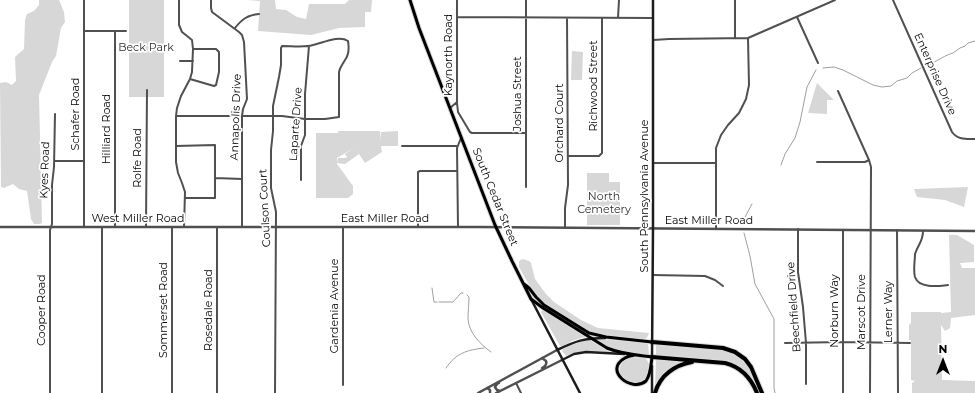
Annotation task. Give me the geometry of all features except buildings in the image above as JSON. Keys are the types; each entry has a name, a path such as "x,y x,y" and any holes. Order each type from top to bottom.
{"highway":[{"path":"652,342 723,348 735,352 752,366 762,393"},
{"path":"652,356 725,363 737,368 745,374 750,379 757,393"},
{"path":"655,393 662,379 671,369 681,364 698,361"}],"main road":[{"name":"South Cedar Street","path":"410,0 419,28 497,228 531,299 580,393"},
{"name":"South Pennsylvania Avenue","path":"652,393 653,0"},
{"path":"523,283 550,309 587,332 606,338"},
{"path":"531,299 609,349 634,355 652,356 647,380 639,386 631,387 624,384 620,380 618,368 624,358 634,355"},
{"path":"557,350 577,341 590,338 652,342"},
{"path":"562,360 574,354 586,352 628,354"}],"street":[{"name":"Schafer Road","path":"84,0 84,227"},
{"path":"179,0 179,25 182,32 192,40 193,49 192,72 190,79 180,96 176,116 176,168 184,186 184,227"},
{"name":"Annapolis Drive","path":"211,0 212,12 235,28 242,35 244,42 247,99 242,116 242,227"},
{"name":"Kaynorth Road","path":"450,108 457,102 457,0"},
{"name":"Joshua Street","path":"526,0 526,187"},
{"path":"618,18 619,0"},
{"path":"736,0 736,38"},
{"path":"653,40 748,38 835,0"},
{"name":"Enterprise Drive","path":"893,0 952,132 959,138 975,139"},
{"path":"235,28 243,19 259,14"},
{"path":"797,17 818,63"},
{"path":"457,18 653,18"},
{"name":"Orchard Court","path":"565,228 565,208 568,185 567,18"},
{"name":"Richwood Street","path":"568,156 600,156 603,152 602,18"},
{"path":"84,31 126,31"},
{"name":"Hilliard Road","path":"115,32 115,227"},
{"path":"716,229 716,148 720,135 739,113 746,99 748,90 748,38"},
{"path":"176,116 282,116 305,119 339,117 339,72 340,67 348,55 348,42 344,39 336,39 309,46"},
{"name":"Coulson Court","path":"275,393 276,212 271,188 271,150 274,101 280,70 280,48 282,46 309,46"},
{"name":"Laparte Drive","path":"300,180 301,146 305,135 305,94 308,73 309,46"},
{"path":"190,79 212,86 216,85 219,72 219,52 216,49 193,49"},
{"path":"180,61 193,61"},
{"name":"Rolfe Road","path":"146,227 147,90"},
{"name":"Marscot Drive","path":"838,91 871,167 870,393"},
{"path":"457,102 458,112 469,131 472,133 526,133"},
{"name":"Kyes Road","path":"51,227 55,114"},
{"path":"458,227 457,146 461,137"},
{"path":"176,146 215,146 215,198 185,198"},
{"path":"402,146 457,146"},
{"path":"817,162 864,162 869,160"},
{"path":"54,161 84,161"},
{"path":"653,163 716,163"},
{"path":"418,227 418,172 458,171"},
{"path":"215,178 242,179"},
{"name":"West Miller Road","path":"0,227 275,227"},
{"name":"Cooper Road","path":"50,393 51,227"},
{"path":"102,227 102,393"},
{"name":"Sommerset Road","path":"172,227 172,393"},
{"name":"Rosedale Road","path":"217,227 217,393"},
{"name":"East Miller Road","path":"275,227 975,231"},
{"name":"Gardenia Avenue","path":"343,227 343,385"},
{"name":"Beechfield Drive","path":"798,230 798,272 806,343 806,384"},
{"name":"Norburn Way","path":"843,230 843,393"},
{"name":"Lerner Way","path":"897,230 898,393"},
{"path":"923,231 923,237 915,254 915,275 917,281 924,285 948,286"},
{"path":"653,275 704,276 723,286"},
{"path":"785,343 910,343"},
{"path":"480,392 557,350"},
{"path":"523,380 528,375 545,366 547,363 542,358"},
{"path":"496,393 562,360"},
{"path":"500,391 496,389 497,384 516,374 520,370"},
{"path":"516,383 521,393"},
{"path":"487,388 490,390 490,393"}],"green space":[{"path":"39,0 59,0 64,12 65,22 61,28 56,56 52,62 39,95 42,223 34,224 31,219 27,191 19,189 13,184 4,188 1,187 0,83 6,82 12,85 16,81 15,57 24,49 25,20 27,14 34,11 39,5"},
{"name":"Beck Park","path":"129,0 164,0 164,97 129,97"},
{"path":"248,0 275,0 276,9 286,10 297,17 306,19 309,4 345,4 349,0 372,0 371,12 365,12 365,27 339,28 311,35 258,31 260,1"},
{"path":"572,51 583,52 582,80 571,80"},
{"path":"817,83 834,100 827,100 827,114 808,113"},
{"path":"338,131 380,131 381,141 381,132 398,131 398,146 381,146 382,152 365,163 359,154 345,164 337,163 353,186 353,194 348,198 316,198 316,133 338,133","holes":["354,148 345,154 347,157 346,158 338,158 337,163 337,158"]},
{"name":"North Cemetery","path":"587,173 609,173 609,182 620,182 620,225 587,225"},
{"path":"968,187 964,207 945,200 917,197 914,189"},
{"path":"949,235 957,235 974,245 974,262 960,263 962,268 975,268 975,315 951,318 950,328 945,331 941,325 942,380 975,381 975,393 912,393 912,383 915,381 911,380 911,340 909,340 909,325 911,323 911,312 951,312"},
{"path":"523,259 531,263 535,279 546,294 554,302 581,320 598,328 649,333 648,336 643,339 608,336 588,331 548,306 539,298 519,267 520,260"},
{"path":"543,310 585,337 560,346 541,312"},
{"path":"590,340 610,352 584,351 566,356 562,351 563,349 576,343"},
{"path":"596,340 648,343 649,354 639,354 618,350"},
{"path":"657,344 721,350 734,353 750,366 761,393 759,393 747,374 736,365 656,355"},
{"path":"630,357 645,358 649,365 648,374 645,379 632,385 626,384 623,381 619,371 624,360"},
{"path":"656,359 685,362 677,365 655,387"}],"waterway":[{"path":"928,66 968,43 975,41"},
{"path":"823,68 834,67 873,85 882,87 891,86 897,81 907,78 921,68"},
{"path":"781,165 785,154 795,138 800,122 807,87 816,70"},
{"path":"743,225 745,217 752,204"},
{"path":"744,233 755,284 774,319 775,393"},
{"path":"432,288 434,302 437,302"},
{"path":"439,302 453,302 461,293 463,293"},
{"path":"467,295 469,297 468,319 470,329 479,342 491,352"},
{"path":"446,368 462,353 484,348"}]}
